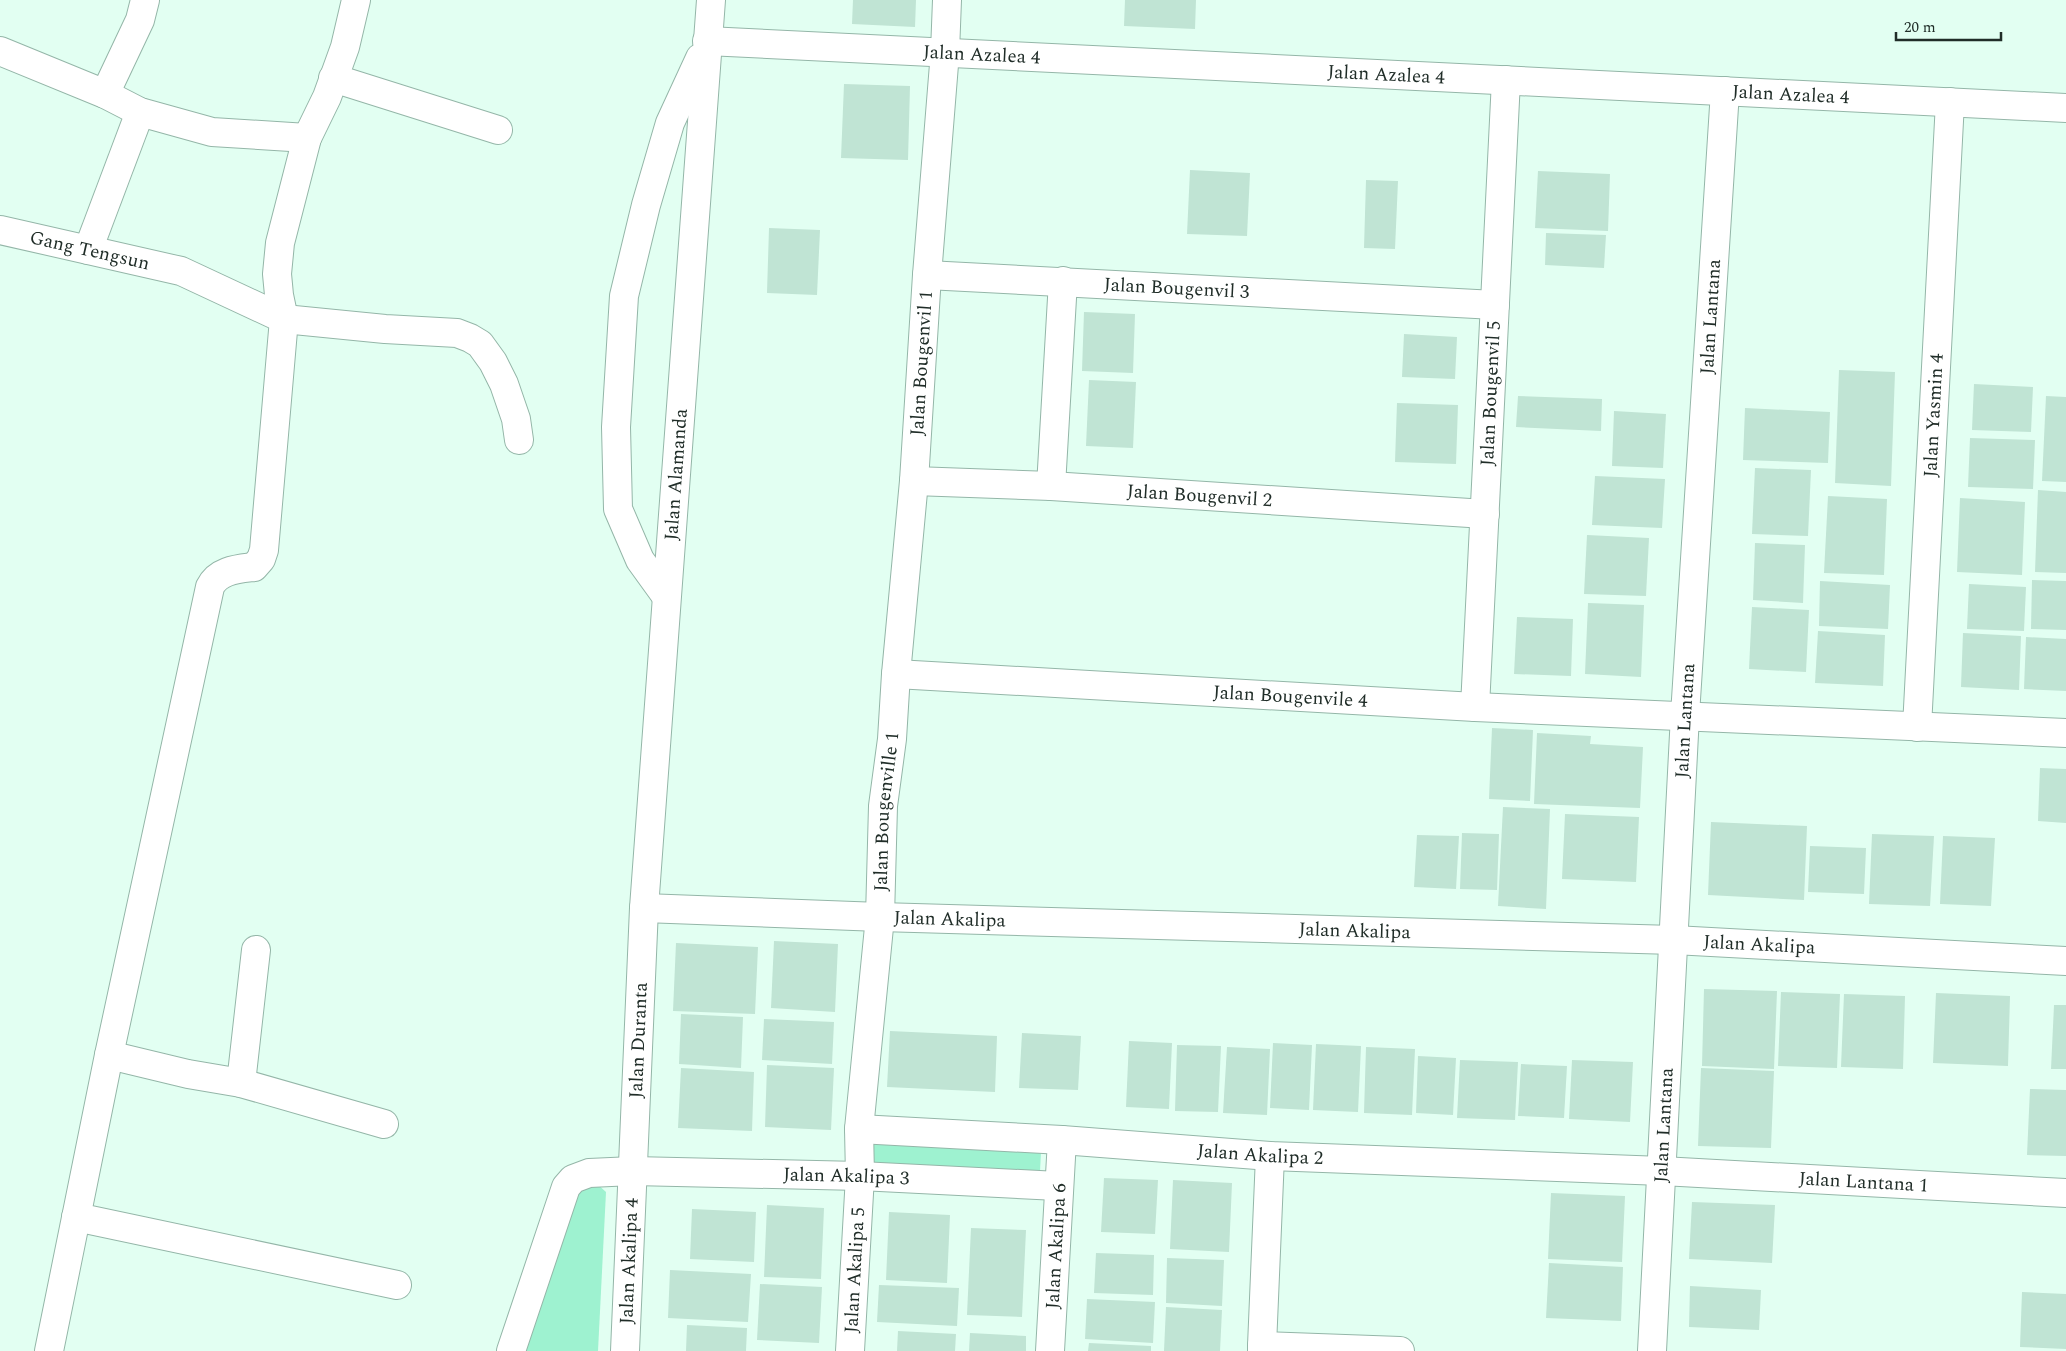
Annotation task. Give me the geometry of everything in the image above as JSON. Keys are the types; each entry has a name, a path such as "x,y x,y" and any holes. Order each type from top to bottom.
{"street":[{"path":"105,94 140,20 145,0"},
{"path":"48,1351 109,1056 210,587 214,579 221,574 235,569 254,567 261,559 264,550 284,319 278,294 277,274 280,243 307,138 327,97 345,47 356,0"},
{"name":"Jalan Alamanda","path":"644,908 710,0"},
{"name":"Jalan Bougenvil 1","path":"896,674 914,481 926,275 945,52 947,0"},
{"path":"666,596 640,560 618,509 616,427 624,296 646,205 670,123 707,41"},
{"name":"Jalan Azalea 4","path":"707,41 2066,108"},
{"path":"0,51 105,94 140,112 212,132 307,138"},
{"path":"333,78 498,130"},
{"name":"Jalan Bougenvil 5","path":"1475,707 1506,80"},
{"name":"Jalan Lantana","path":"1652,1351 1686,715 1725,91"},
{"name":"Jalan Yasmin 4","path":"1917,727 1950,102"},
{"path":"88,250 140,112"},
{"name":"Gang Tengsun","path":"0,230 181,271 284,319 385,329 457,333 470,338 480,344 493,362 504,384 516,419 519,440"},
{"name":"Jalan Bougenvil 3","path":"926,275 1495,304"},
{"path":"1051,486 1063,281"},
{"name":"Jalan Bougenvil 2","path":"914,481 1051,486 1485,514"},
{"name":"Jalan Bougenvile 4","path":"896,674 1475,707 2066,732"},
{"name":"Jalan Bougenville 1","path":"859,1129 880,917 883,806 892,738 896,674"},
{"name":"Jalan Akalipa","path":"644,908 880,917 1674,940 2066,961"},
{"name":"Jalan Duranta","path":"632,1170 644,908"},
{"path":"241,1083 256,950"},
{"path":"109,1056 188,1074 241,1083 384,1124"},
{"name":"Jalan Akalipa 2","path":"859,1129 1062,1140 1270,1156 1662,1171"},
{"name":"Jalan Akalipa 5","path":"850,1351 860,1176 859,1129"},
{"name":"Jalan Akalipa 6","path":"1050,1351 1062,1140"},
{"path":"1270,1156 1262,1348 1400,1351"},
{"name":"Jalan Akalipa 3","path":"512,1351 566,1187 573,1179 589,1173 632,1170 860,1176 1058,1186"},
{"name":"Jalan Akalipa 4","path":"625,1351 632,1170"},
{"name":"Jalan Lantana 1","path":"1662,1171 2066,1192"},
{"path":"76,1217 397,1285"}],"green space":[{"path":"864,1144 1041,1152 1040,1171 862,1163"},
{"path":"596,1183 606,1192 598,1351 513,1351 567,1186"}],"building":[{"path":"853,0 916,0 915,27 852,24"},
{"path":"1125,0 1196,0 1195,29 1124,26"},
{"path":"844,84 910,86 908,160 841,158"},
{"path":"1190,170 1250,173 1247,236 1187,234"},
{"path":"1538,171 1610,174 1608,231 1535,228"},
{"path":"1366,180 1398,181 1395,249 1364,248"},
{"path":"769,228 820,230 817,295 767,293"},
{"path":"1546,233 1606,235 1604,268 1545,265"},
{"path":"1084,312 1135,314 1133,373 1082,371"},
{"path":"1404,334 1457,337 1455,379 1402,377"},
{"path":"1839,370 1895,372 1891,486 1835,483"},
{"path":"1089,380 1136,382 1133,448 1086,446"},
{"path":"1974,384 2033,387 2031,432 1972,430"},
{"path":"1518,396 1602,399 1601,431 1516,427"},
{"path":"2046,396 2066,397 2066,482 2042,481"},
{"path":"1397,403 1458,405 1456,464 1395,462"},
{"path":"1745,408 1830,412 1828,463 1743,460"},
{"path":"1614,411 1666,414 1663,468 1612,466"},
{"path":"1970,438 2035,440 2033,489 1968,487"},
{"path":"1755,468 1811,470 1808,536 1752,534"},
{"path":"1595,476 1665,479 1662,528 1592,525"},
{"path":"2038,490 2066,492 2066,573 2035,572"},
{"path":"1828,496 1887,499 1884,575 1824,573"},
{"path":"1960,498 2025,502 2022,575 1957,572"},
{"path":"1587,535 1649,538 1646,596 1584,594"},
{"path":"1755,543 1805,545 1803,603 1753,600"},
{"path":"2032,580 2066,581 2066,630 2031,629"},
{"path":"1820,581 1890,585 1888,629 1819,626"},
{"path":"1969,584 2026,587 2024,631 1967,629"},
{"path":"1588,603 1644,605 1641,677 1585,674"},
{"path":"1752,607 1809,610 1806,672 1749,669"},
{"path":"1517,617 1573,619 1571,676 1514,674"},
{"path":"1818,631 1885,635 1883,686 1815,683"},
{"path":"1963,633 2021,636 2019,690 1961,687"},
{"path":"2026,637 2066,639 2066,691 2024,689"},
{"path":"1492,728 1533,730 1530,801 1489,799"},
{"path":"1537,733 1591,736 1590,744 1643,747 1640,808 1534,804"},
{"path":"2040,768 2066,769 2066,823 2038,821"},
{"path":"1503,807 1550,809 1546,909 1498,906"},
{"path":"1565,814 1639,817 1636,882 1562,879"},
{"path":"1711,822 1807,826 1804,900 1708,895"},
{"path":"1462,833 1499,834 1497,890 1460,889"},
{"path":"1872,834 1934,836 1930,906 1869,904"},
{"path":"1417,835 1459,836 1456,889 1414,887"},
{"path":"1943,836 1995,838 1991,906 1940,904"},
{"path":"1810,846 1866,848 1864,894 1808,892"},
{"path":"774,941 838,944 835,1012 771,1008"},
{"path":"676,943 758,947 755,1014 673,1011"},
{"path":"1704,989 1777,991 1774,1069 1702,1066"},
{"path":"1781,992 1840,994 1837,1068 1778,1066"},
{"path":"1936,993 2010,996 2008,1066 1933,1063"},
{"path":"1844,994 1905,996 1903,1069 1841,1067"},
{"path":"2054,1005 2066,1005 2066,1069 2051,1069"},
{"path":"681,1014 743,1017 741,1068 679,1064"},
{"path":"764,1019 834,1022 832,1064 762,1060"},
{"path":"890,1031 997,1036 995,1092 887,1087"},
{"path":"1022,1033 1081,1036 1078,1090 1019,1088"},
{"path":"1129,1041 1172,1043 1169,1109 1126,1107"},
{"path":"1273,1043 1312,1045 1309,1110 1270,1108"},
{"path":"1316,1044 1361,1046 1358,1112 1313,1110"},
{"path":"1177,1045 1221,1046 1218,1112 1175,1111"},
{"path":"1227,1047 1270,1049 1267,1115 1223,1113"},
{"path":"1366,1047 1415,1049 1412,1115 1364,1113"},
{"path":"1418,1056 1456,1058 1453,1115 1416,1113"},
{"path":"1460,1060 1518,1062 1515,1120 1457,1118"},
{"path":"1572,1060 1633,1062 1630,1122 1569,1119"},
{"path":"1521,1064 1567,1066 1564,1118 1518,1116"},
{"path":"767,1065 834,1068 831,1130 765,1127"},
{"path":"681,1068 754,1072 752,1131 678,1128"},
{"path":"1701,1068 1774,1071 1771,1148 1698,1146"},
{"path":"2030,1089 2066,1090 2066,1156 2027,1155"},
{"path":"1104,1178 1158,1180 1155,1234 1101,1232"},
{"path":"1173,1180 1232,1183 1229,1252 1170,1249"},
{"path":"1551,1193 1625,1196 1622,1262 1548,1259"},
{"path":"1692,1202 1775,1205 1772,1263 1689,1259"},
{"path":"767,1205 824,1208 821,1279 764,1277"},
{"path":"692,1209 756,1212 754,1262 690,1259"},
{"path":"889,1212 950,1215 947,1283 886,1280"},
{"path":"971,1228 1026,1230 1022,1317 967,1315"},
{"path":"1096,1253 1154,1255 1153,1295 1094,1293"},
{"path":"1167,1258 1224,1260 1222,1306 1166,1303"},
{"path":"1549,1263 1623,1267 1621,1321 1546,1318"},
{"path":"670,1270 751,1274 748,1322 668,1318"},
{"path":"760,1284 822,1287 819,1343 757,1340"},
{"path":"879,1285 959,1288 957,1326 877,1322"},
{"path":"1690,1286 1761,1290 1759,1330 1689,1327"},
{"path":"2022,1292 2066,1294 2066,1349 2020,1347"},
{"path":"1087,1299 1155,1302 1153,1343 1085,1339"},
{"path":"1166,1307 1222,1310 1220,1351 1164,1351"},
{"path":"687,1325 747,1328 746,1351 686,1351"},
{"path":"898,1331 956,1334 955,1351 897,1351"},
{"path":"970,1333 1026,1336 1026,1351 969,1351"},
{"path":"1089,1343 1151,1346 1151,1351 1088,1351"}]}
